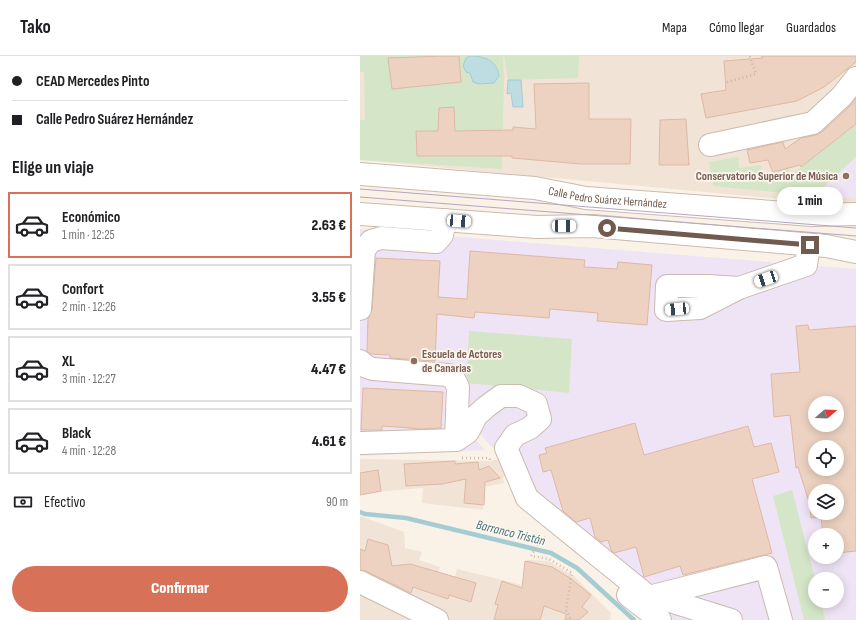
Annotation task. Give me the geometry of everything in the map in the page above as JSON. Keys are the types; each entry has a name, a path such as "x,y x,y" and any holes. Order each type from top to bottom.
{"street":[{"path":"710,145 813,123 842,96 856,78"},
{"name":"Calle Pedro Suárez Hernández","path":"360,174 535,188 586,198 812,215 856,214"},
{"path":"360,214 536,227 592,226 826,246 856,252"},
{"path":"360,309 363,255 369,243 374,239 381,238 436,242 442,235 445,220"},
{"path":"739,288 806,265 810,245"},
{"path":"360,361 367,367 373,369 445,374 454,379 458,387 457,449"},
{"path":"457,449 476,416 501,396 519,396 536,404 540,419 530,428 515,435 506,448 527,498 649,597 766,566 781,620"},
{"path":"361,442 457,449"},
{"path":"506,478 519,506 660,620"},
{"path":"360,582 437,620"},
{"path":"654,596 732,620"}],"path":[{"path":"727,82 756,74 750,57 746,56"},
{"path":"457,449 489,458 506,478"},
{"path":"548,540 542,537 531,556 549,559 572,573 566,610 571,620"}],"shaded area":[{"path":"360,56 856,56 856,206 360,160"},
{"name":"Conservatorio Superior de Música","path":"856,157 856,198 814,196"},
{"path":"360,229 856,269 856,620 666,620 503,459 476,430 473,437 485,450 360,456"},
{"path":"360,459 489,461 503,459 510,473 503,477 504,483 483,487 483,510 422,503 423,488 360,495"},
{"path":"360,516 404,532 405,548 422,552 419,560 440,567 438,575 454,581 457,569 522,585 527,560 548,561 574,576 611,613 610,620 360,620"}],"green space":[{"path":"360,56 503,56 502,169 360,160 360,120 365,120 364,72 360,72"},
{"path":"504,56 579,56 578,78 508,80"},
{"path":"856,124 856,157 814,196 713,186 709,162 738,157 739,168 761,165 762,175 788,168 791,175"},
{"path":"469,331 572,339 569,393 466,383"},
{"path":"792,490 808,552 808,564 811,564 813,572 808,572 808,608 822,608 825,620 804,620 773,496"}],"water":[{"path":"470,56 485,58 496,66 499,76 494,83 479,84 473,82 470,73 466,72 463,66 466,58"},
{"path":"508,80 521,80 523,107 513,107 511,93 507,94"}],"building":[{"path":"459,56 461,82 392,89 388,58"},
{"path":"761,56 856,56 856,62 824,87 797,101 706,118 701,94 726,90 724,61 763,58"},
{"path":"589,83 589,119 631,119 630,164 581,164 512,158 512,156 417,156 416,131 438,131 439,108 454,107 455,131 513,130 513,127 536,129 534,84"},
{"path":"856,98 856,124 801,167 800,165 773,172 768,160 750,163 747,150 783,142 785,149 801,138 816,135 822,132 851,105"},
{"path":"686,119 689,165 659,165 660,120"},
{"path":"470,251 585,260 584,267 617,269 618,262 652,265 647,325 597,321 598,313 550,309 549,318 475,312 474,318 437,314 435,361 390,358 390,355 371,354 367,351 368,318 372,310 376,258 440,261 438,297 467,299"},
{"path":"808,325 809,330 856,326 856,551 844,552 844,528 822,528 821,520 844,520 844,484 808,484 808,499 798,467 796,468 790,415 774,417 771,374 800,372 796,326"},
{"path":"363,388 443,392 441,428 423,429 382,426 382,430 361,430"},
{"path":"635,423 644,455 748,426 754,447 771,443 779,472 752,479 772,553 683,575 680,566 644,577 636,547 614,553 611,550 608,540 601,542 595,537 590,518 576,522 563,511 551,470 543,472 539,455 547,453 545,448"},
{"path":"455,461 455,464 478,462 479,470 489,466 500,478 485,482 484,505 464,503 466,479 442,484 406,486 404,464"},
{"path":"378,470 381,491 360,495 360,473"},
{"path":"368,539 388,545 392,566 410,564 476,583 471,602 449,595 448,599 413,587 411,593 366,571 360,570 360,549 365,551"},
{"path":"525,561 552,567 570,578 591,595 582,607 588,612 579,620 565,620 566,614 544,606 540,620 494,620 498,605 495,604 502,581 522,588"}],"waterway":[{"name":"Barranco Tristán","path":"360,512 365,514 406,518 551,553 577,568 634,620"}],"tram line":[{"path":"360,189 856,228"},
{"path":"360,197 856,236"}],"place":[{"name":"Conservatorio Superior de Música","path":"846,176"},
{"name":"Escuela de Actores de Canarias","path":"414,361"}],"route":[{"path":"607,228 810,245"}]}
